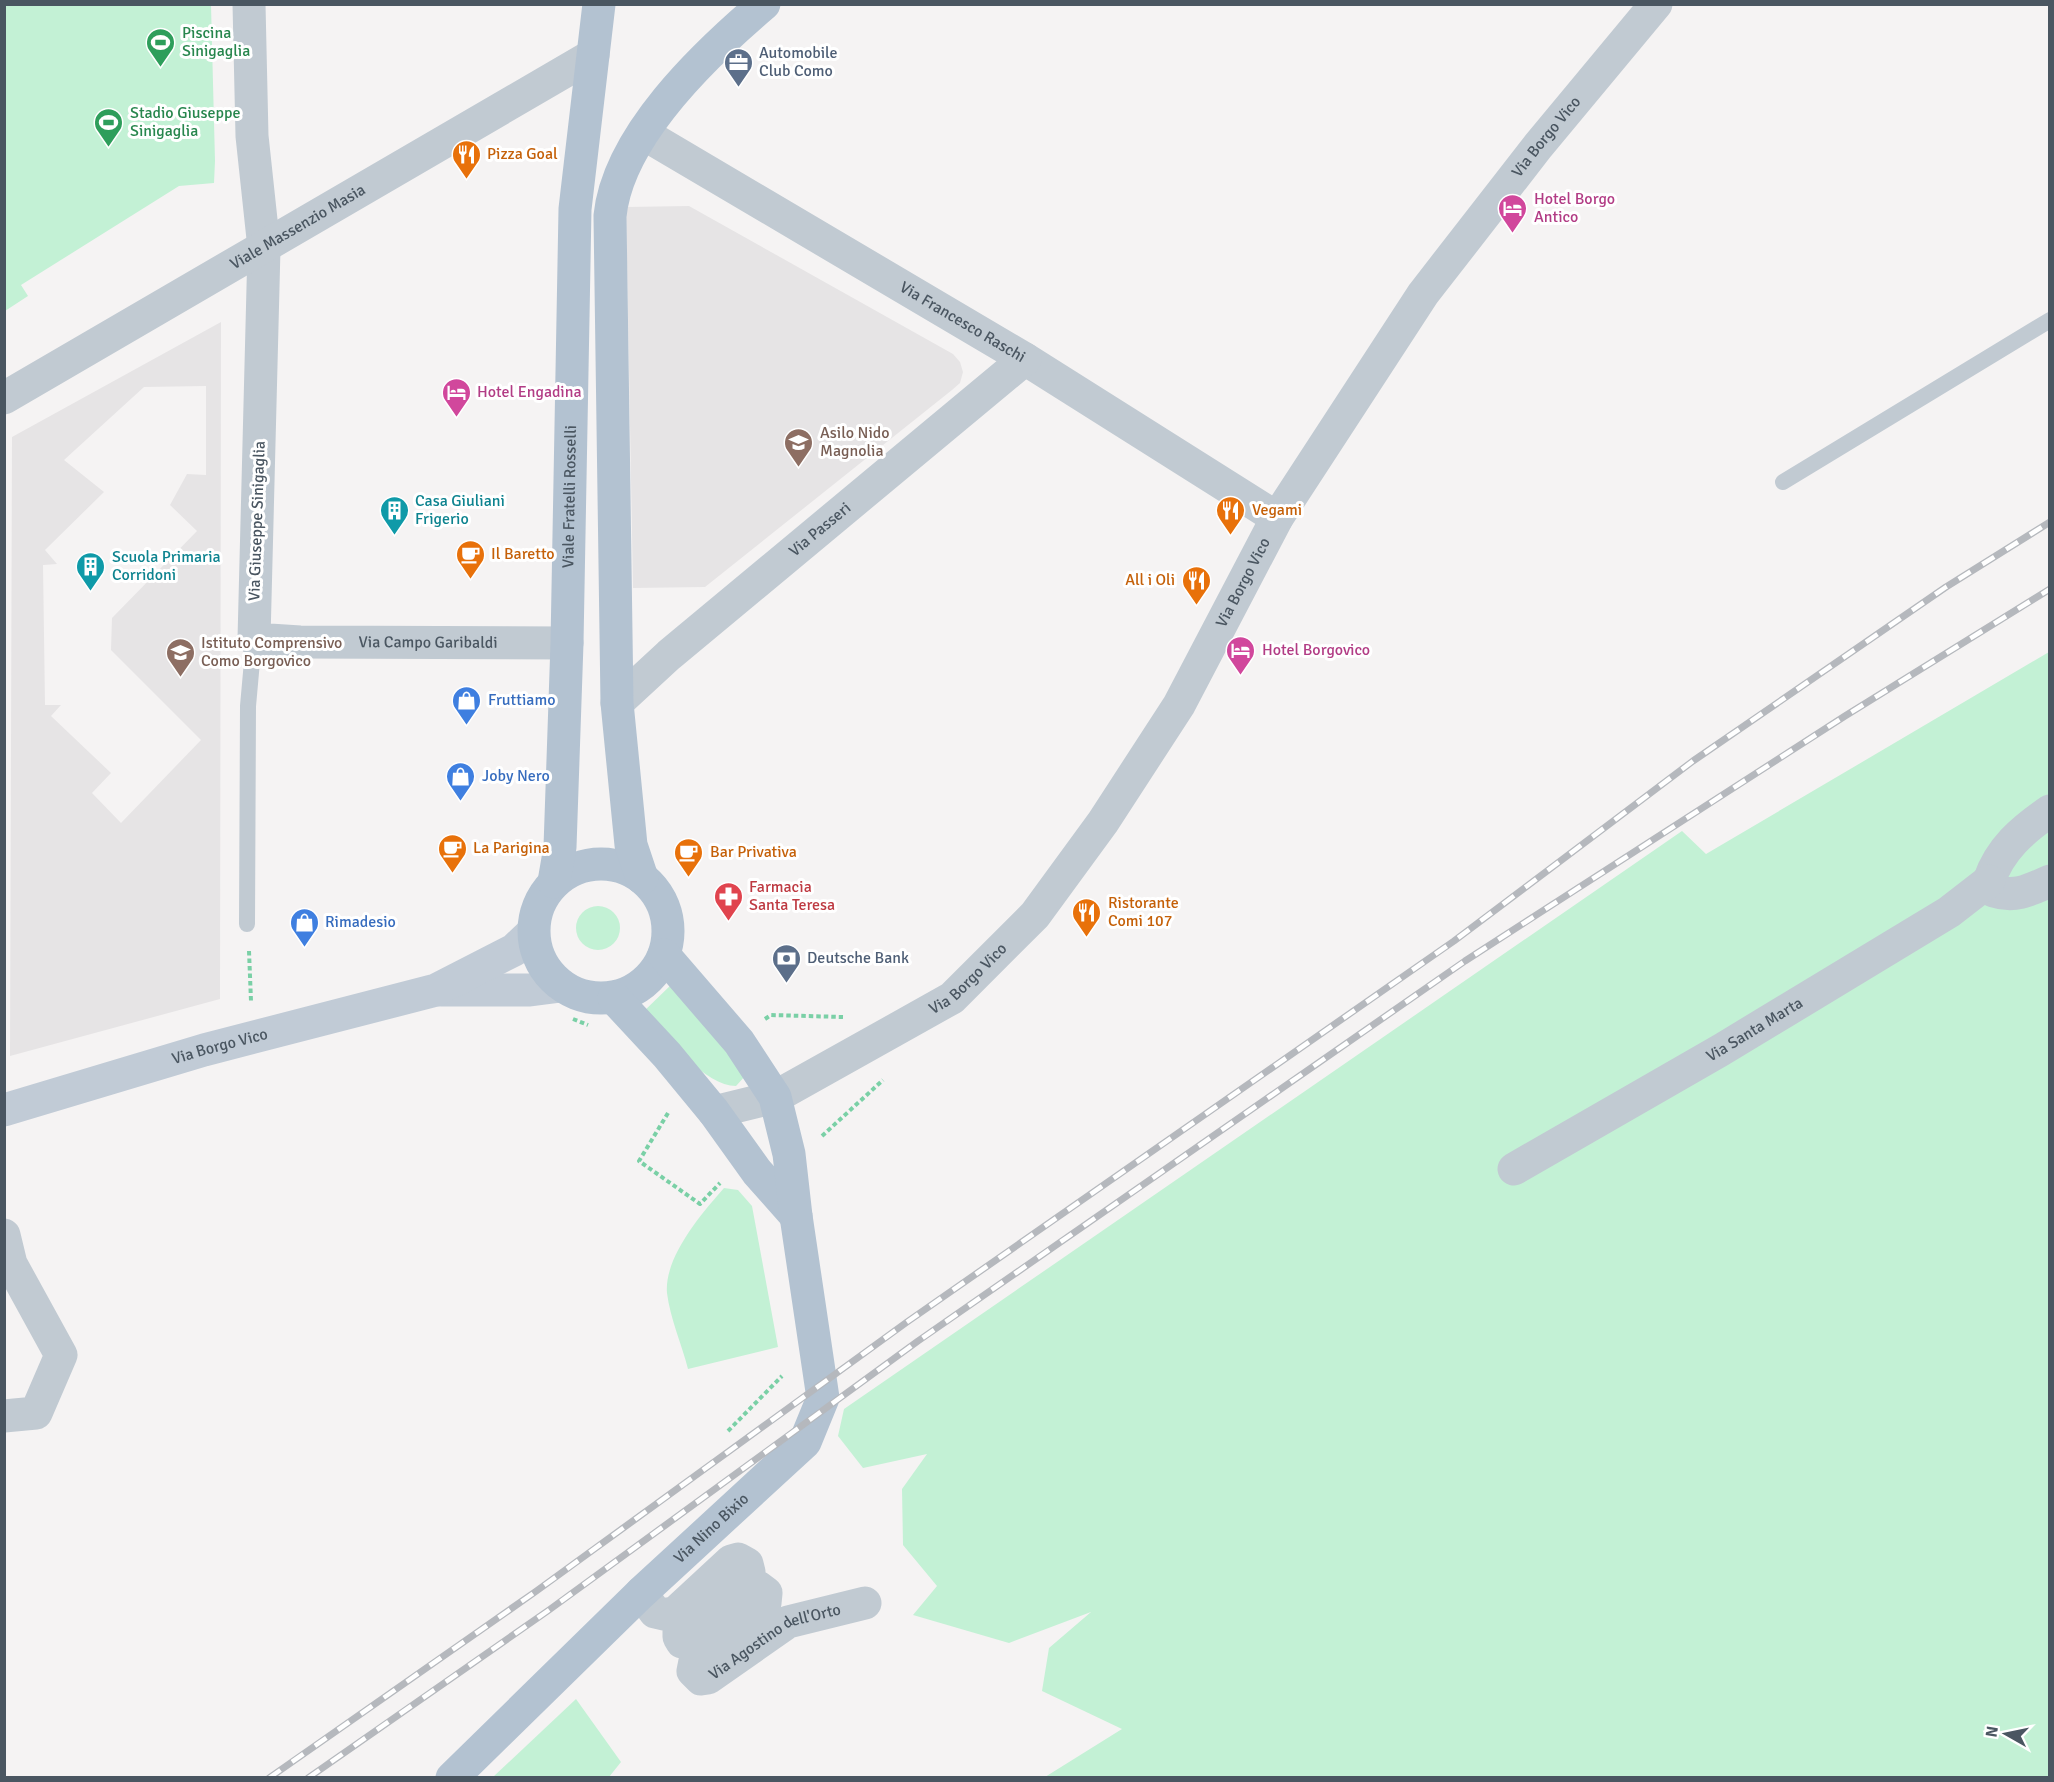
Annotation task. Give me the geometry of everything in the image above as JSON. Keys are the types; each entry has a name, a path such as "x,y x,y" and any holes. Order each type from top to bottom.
{"main road":[{"name":"Viale Fratelli Rosselli","path":"554,882 560,847 567,643 575,209 599,4"},
{"path":"642,878 631,845 617,703 609,216 612,193 644,134 690,71 764,4"},
{"path":"597,863 621,866 642,878 657,893 666,913 668,934 664,955 652,975 635,989 614,998 596,999 578,995 561,986 540,963 533,932 535,914 554,882 574,869 597,863"},
{"name":"Via Borgo Vico","path":"4,1110 253,1037 436,990 514,950 533,932"},
{"name":"Via Nino Bixio","path":"452,1778 641,1593 805,1442 824,1398 796,1216 789,1154 775,1097 739,1042 664,955"},
{"name":"Via Borgo Vico","path":"436,990 530,990 561,986"},
{"path":"614,998 667,1055 714,1112 757,1172 796,1216"}],"street":[{"name":"Via Giuseppe Sinigaglia","path":"249,4 252,135 264,248 254,639"},
{"name":"Via Borgo Vico","path":"714,1112 775,1097 952,998 1035,915 1103,822 1179,705 1277,518 1423,294 1538,146 1656,4"},
{"name":"Viale Massenzio Masia","path":"4,398 593,55"},
{"name":"Via Francesco Raschi","path":"644,134 1025,359 1277,518"},
{"name":"Via Passeri","path":"617,703 669,655 1025,359"},
{"name":"Via Campo Garibaldi","path":"254,639 300,642 567,643"},
{"name":"Via Santa Marta","path":"1514,1168 1721,1050 1930,924 1989,881 1996,861 2009,844 2023,830 2049,811"},
{"path":"1989,881 1994,891 2006,895 2021,894 2049,881"},
{"path":"4,1234 11,1264 61,1355 36,1413 4,1416"},
{"name":"Via Agostino dell'Orto","path":"641,1593 655,1612 668,1615 677,1611 731,1561 738,1559 747,1564 749,1572 744,1579 679,1631 680,1640 691,1643 751,1589 761,1588 766,1593 765,1603 695,1660 693,1671 701,1679 708,1678 788,1622 865,1603"}],"lane":[{"path":"1783,482 2049,320"},
{"name":"Via Giuseppe Sinigaglia","path":"247,924 248,706 254,639"}],"path":[{"path":"247,924 253,1037"},
{"path":"728,1431 790,1368"}],"shaded area":[{"path":"689,206 953,354 960,362 963,372 960,383 952,390 705,587 633,588 626,207"},
{"name":"Istituto Comprensivo Como Borgovico","path":"221,322 220,999 10,1056 12,437","holes":["206,386 206,475 187,474 170,505 197,531 112,618 111,650 201,740 121,823 92,793 111,773 51,716 61,705 45,705 43,565 57,564 45,550 104,492 64,460 144,387"]}],"green space":[{"name":"Stadio Giuseppe Sinigaglia","path":"4,5 211,5 215,161 214,183 179,186 21,285 28,296 5,311"},
{"path":"2049,652 2049,1777 1045,1777 1122,1729 1042,1691 1049,1648 1091,1612 1009,1643 913,1615 937,1586 903,1545 902,1489 927,1454 863,1468 838,1436 844,1409 1682,831 1706,854"},
{"path":"598,906 614,912 620,928 614,944 598,950 582,944 576,928 582,912"},
{"path":"673,983 746,1075 736,1086 724,1084 698,1069 641,1014"},
{"path":"724,1188 738,1190 752,1206 778,1347 688,1369 673,1322 667,1293 668,1279 686,1236"},
{"path":"576,1699 621,1762 609,1777 493,1777"}],"railway":[{"path":"269,1778 535,1592 907,1322 1454,941 1693,761 1946,587 2050,522"},
{"path":"308,1778 549,1610 918,1341 1465,961 1845,716 2050,589"}],"place":[{"name":"Piscina Sinigaglia","path":"161,68"},
{"name":"Automobile Club Como","path":"738,88"},
{"name":"Stadio Giuseppe Sinigaglia","path":"109,148"},
{"name":"Pizza Goal","path":"466,180"},
{"name":"Hotel Borgo Antico","path":"1513,234"},
{"name":"Hotel Engadina","path":"456,418"},
{"name":"Asilo Nido Magnolia","path":"799,468"},
{"name":"Casa Giuliani Frigerio","path":"394,536"},
{"name":"Vegami","path":"1231,536"},
{"name":"Il Baretto","path":"470,580"},
{"name":"Scuola Primaria Corridoni","path":"91,592"},
{"name":"All i Oli","path":"1196,606"},
{"name":"Hotel Borgovico","path":"1241,676"},
{"name":"Istituto Comprensivo Como Borgovico","path":"180,678"},
{"name":"Fruttiamo","path":"467,726"},
{"name":"Joby Nero","path":"461,802"},
{"name":"La Parigina","path":"452,874"},
{"name":"Bar Privativa","path":"689,878"},
{"name":"Farmacia Santa Teresa","path":"728,922"},
{"name":"Ristorante Comi 107","path":"1087,938"},
{"name":"Rimadesio","path":"304,948"},
{"name":"Deutsche Bank","path":"786,984"}]}
